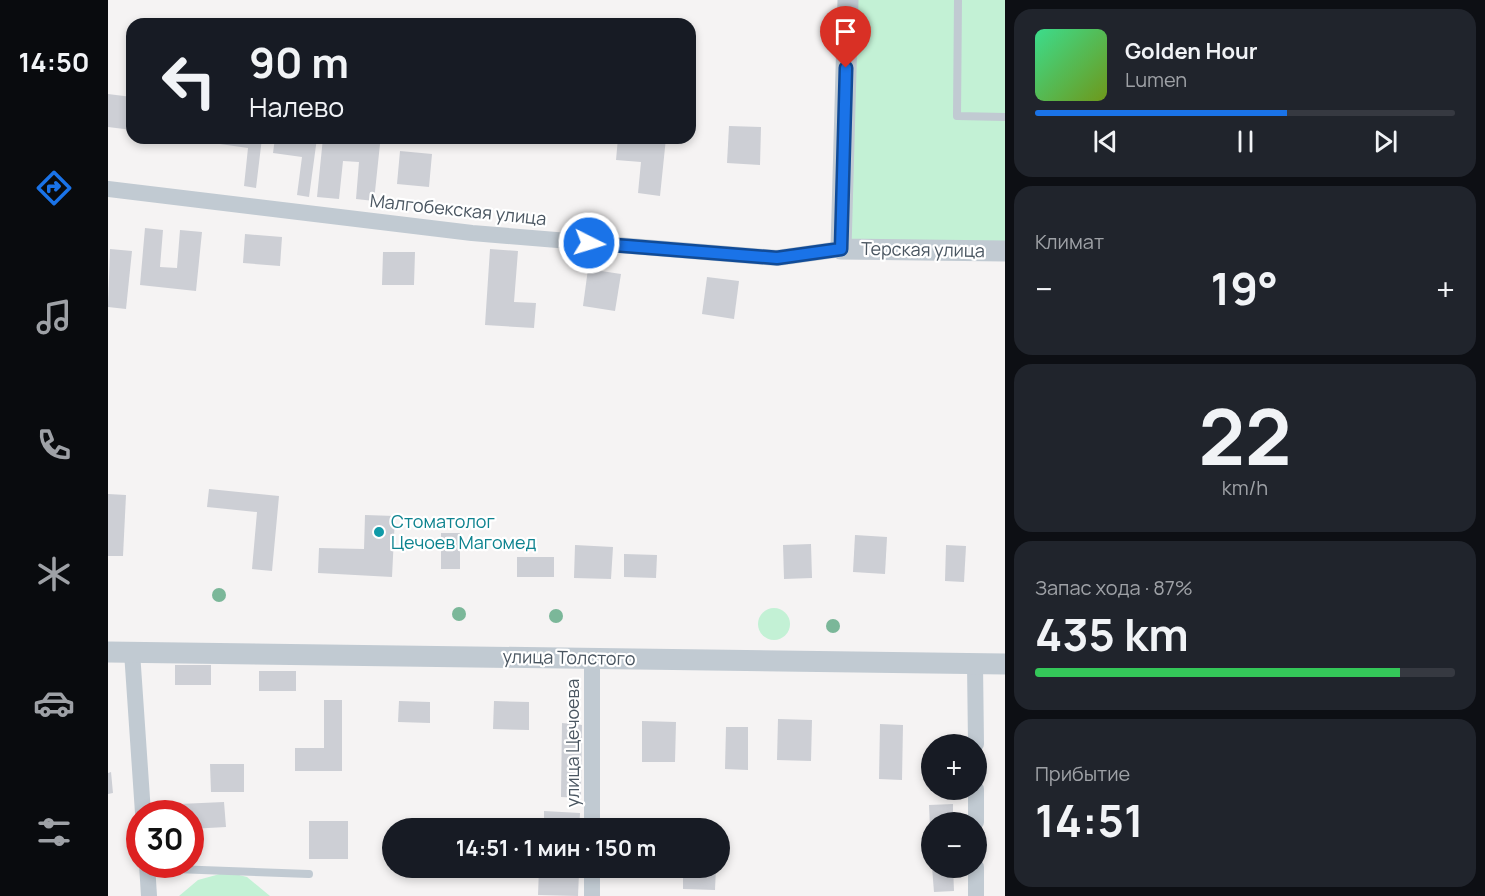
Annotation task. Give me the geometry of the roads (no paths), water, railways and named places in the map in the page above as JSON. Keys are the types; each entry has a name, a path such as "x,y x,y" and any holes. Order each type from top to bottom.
{"street":[{"path":"841,249 848,0"},
{"name":"Малгобекская улица","path":"108,189 472,233 765,258 841,249"},
{"name":"Терская улица","path":"841,249 1005,251"},
{"name":"улица Толстого","path":"108,652 1005,664"},
{"path":"132,652 142,800"},
{"name":"улица Цечоева","path":"592,658 592,818"},
{"path":"975,664 976,734"},
{"path":"148,878 149,896"},
{"path":"592,878 592,896"},
{"path":"976,878 976,896"}],"lane":[{"path":"958,0 957,116 1005,117"},
{"path":"204,868 309,873"}],"place":[{"name":"Стоматолог Цечоев Магомед","path":"379,532"}]}
